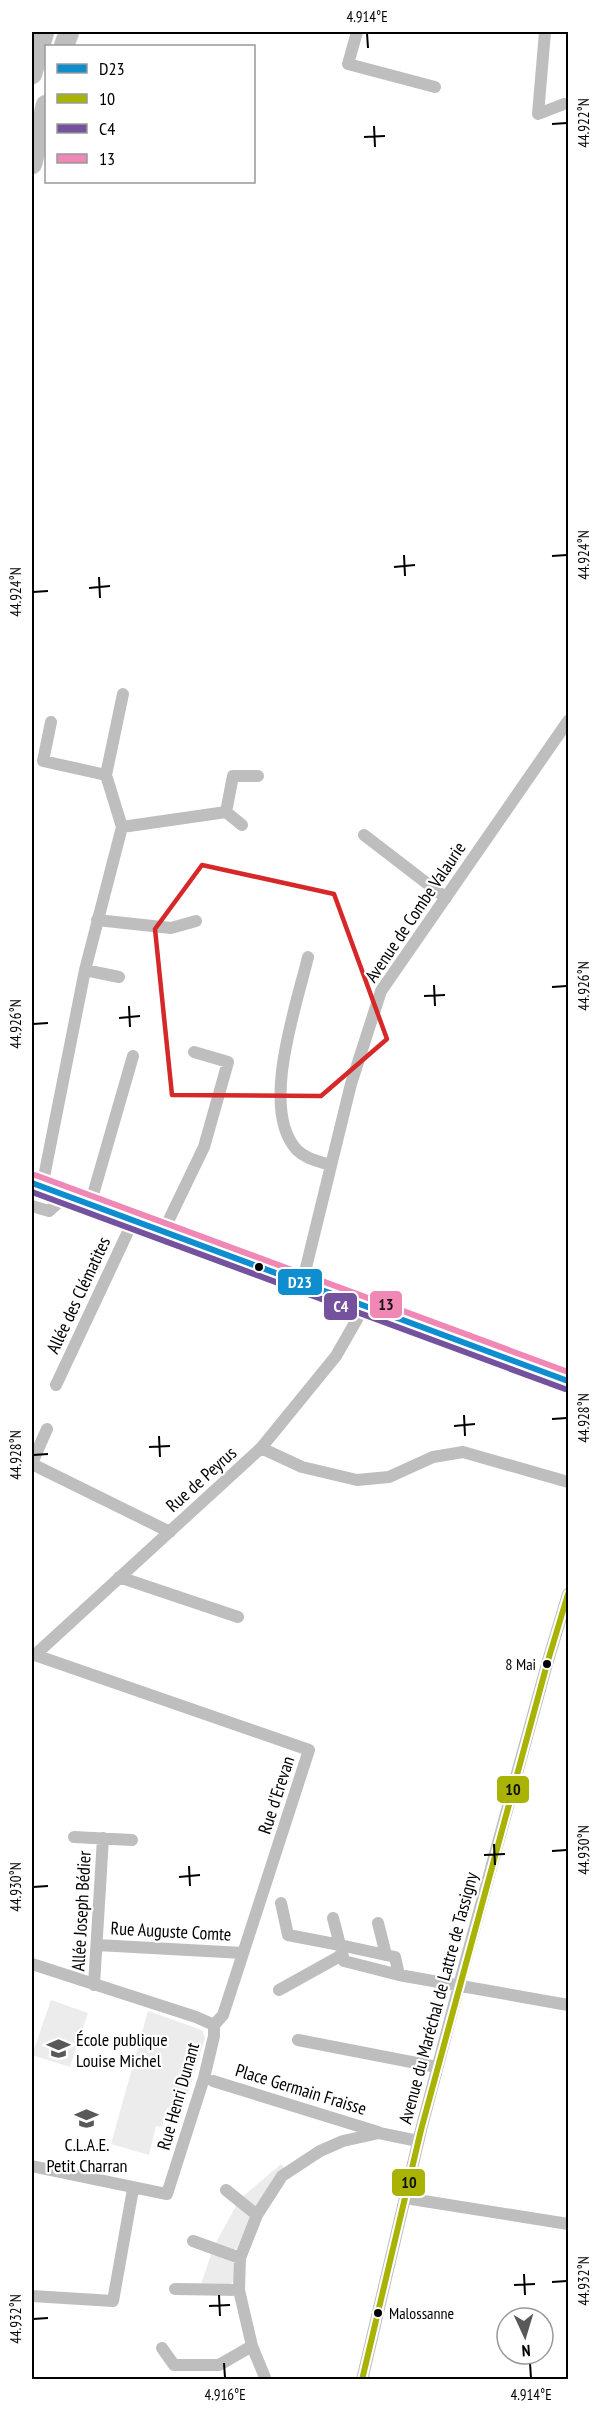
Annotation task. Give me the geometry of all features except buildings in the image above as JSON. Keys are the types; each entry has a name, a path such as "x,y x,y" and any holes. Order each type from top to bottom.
{"main road":[{"path":"32,74 44,32"},
{"path":"32,164 45,109"},
{"path":"34,1184 568,1381"}],"street":[{"path":"357,32 348,64 435,87"},
{"path":"544,32 538,114 564,104"},
{"path":"34,1184 97,920 122,827 106,775 123,694"},
{"name":"Avenue de Combe Valaurie","path":"302,1284 351,1084 381,991 568,721"},
{"path":"51,722 43,761 106,775"},
{"path":"226,812 233,776 258,776"},
{"path":"122,827 226,812 242,825"},
{"path":"364,835 446,898"},
{"path":"97,920 171,928 196,921"},
{"path":"308,957 281,1067 280,1095 283,1120 296,1149 306,1157 330,1165"},
{"path":"85,970 119,977"},
{"path":"163,1232 204,1147 228,1062 194,1052"},
{"path":"90,1205 133,1056"},
{"path":"32,1206 49,1211 66,1196"},
{"name":"Allée des Clématites","path":"56,1385 133,1221"},
{"name":"Rue de Peyrus","path":"34,1654 261,1448 336,1356 364,1307"},
{"path":"47,1429 32,1464 170,1532"},
{"path":"261,1448 302,1467 357,1480 389,1477 432,1457 463,1452 568,1482"},
{"path":"119,1577 238,1617"},
{"name":"Avenue du Maréchal de Lattre de Tassigny","path":"362,2379 437,2067 568,1594"},
{"name":"Rue d'Erevan","path":"34,1654 309,1750 222,2018 214,2025"},
{"name":"Allée Joseph Bédier","path":"74,1837 132,1840"},
{"name":"Allée Joseph Bédier","path":"94,1985 103,1838"},
{"path":"281,1903 288,1935 341,1950 395,1958 399,1975"},
{"path":"333,1918 344,1961 459,1987 568,2005"},
{"path":"378,1923 386,1955"},
{"name":"Rue Auguste Comte","path":"97,1945 243,1953"},
{"path":"279,1990 341,1950"},
{"name":"Rue Henri Dunant","path":"32,1964 196,2017 214,2025 214,2036 204,2078 167,2194 133,2189 32,2166"},
{"path":"298,2040 437,2067"},
{"name":"Place Germain Fraisse","path":"213,2081 379,2133 418,2141"},
{"path":"266,2379 252,2346 239,2290 240,2258 258,2215 282,2176 312,2154 343,2141 379,2133"},
{"path":"32,2296 113,2301 133,2189"},
{"path":"226,2190 258,2215"},
{"path":"405,2198 568,2224"},
{"path":"193,2241 240,2258"},
{"path":"175,2289 239,2290"},
{"path":"162,2348 174,2365 219,2365 252,2346"}],"highlighted area":[{"path":"202,865 334,894 387,1039 321,1096 172,1095 155,929"}],"shaded area":[{"path":"51,2000 88,2013 70,2067 32,2055"},
{"path":"148,2011 202,2030 205,2038 183,2109 167,2108 162,2127 156,2126 149,2155 111,2144"},
{"path":"281,2164 286,2171 255,2209 240,2199"},
{"path":"237,2204 251,2216 237,2248 232,2251 214,2246"},
{"path":"212,2252 231,2259 235,2264 234,2281 227,2287 200,2287"}],"transit line":[{"name":"13","path":"35,1175 568,1372"},
{"name":"D23","path":"32,1183 568,1381"},
{"name":"C4","path":"32,1192 565,1389"},
{"name":"10","path":"362,2380 421,2130 568,1594"}],"place":[{"name":"8 Mai","path":"547,1664"},
{"name":"École publique Louise Michel","path":"58,2049"},
{"name":"C.L.A.E. Petit Charran","path":"87,2118"},
{"name":"Malossanne","path":"378,2313"}]}
